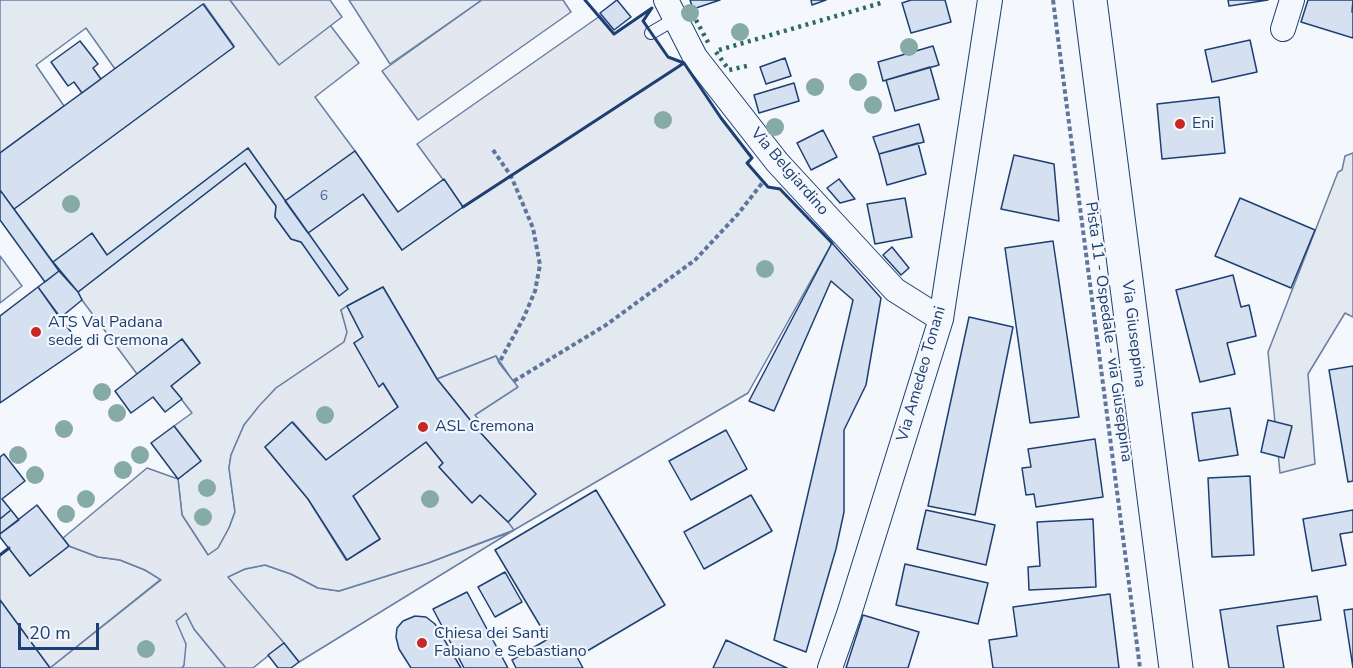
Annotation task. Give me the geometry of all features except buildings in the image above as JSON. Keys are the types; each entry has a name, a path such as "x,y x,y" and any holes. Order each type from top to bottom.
{"main road":[{"name":"Via Giuseppina","path":"1090,0 1176,668"}],"street":[{"name":"Via Amedeo Tonani","path":"830,668 941,319 990,0"},
{"path":"1283,29 1292,0"},
{"name":"Via Belgiardino","path":"670,10 695,57 777,162 895,290 941,319"}],"lane":[{"path":"651,33 670,10"}],"path":[{"name":"Pista 11 - Ospedale - via Giuseppina","path":"1053,0 1140,668"},
{"path":"493,150 511,176 533,228 540,265 534,291 524,317 499,363"},
{"path":"514,381 606,325 695,260 738,213 777,162"}],"shaded area":[{"path":"0,0 230,0 279,64 330,25 359,63 315,97 355,151 285,201 248,148 107,255 92,234 53,262 14,209 234,46 204,4 115,69 86,28 36,65 64,106 0,153"},
{"path":"230,0 330,0 342,17 279,65"},
{"path":"349,0 482,0 390,64"},
{"path":"482,0 563,0 571,12 418,120 382,71"},
{"path":"652,8 644,21 668,57 684,63 463,207 417,144 600,16 614,34"},
{"path":"684,63 721,118 752,158 748,164 768,187 780,189 832,243 748,393 513,531 508,522 536,494 479,431 475,415 517,387 496,356 437,379 383,287 341,310 348,332 344,342 276,388 244,425 231,455 229,468 235,512 218,548 208,555 182,515 178,479 201,461 174,426 192,413 171,386 200,363 182,339 137,374 78,292 245,163 276,206 275,217 291,239 301,242 308,233 363,194 402,250 463,207"},
{"path":"1353,153 1353,317 1345,313 1308,374 1315,464 1280,473 1268,352 1338,172 1342,170 1345,156"},
{"path":"0,256 22,286 0,303"},
{"path":"347,306 363,337 354,343 379,386 383,383 398,407 326,460 293,422 265,447 308,499 346,560 380,539 353,496 426,442 443,463 439,467 471,502 480,495 514,530 428,563 339,591 318,588 291,574 265,565 245,569 228,577 284,643 253,668 226,668 194,629 186,613 176,621 186,644 182,668 50,668 161,580 145,570 120,560 98,557 69,546 63,538 147,468 178,479 182,515 208,555 218,548 235,512 229,468 231,455 244,425 276,388 344,342 347,332 341,310"},
{"path":"496,356 518,387 475,415 484,426 479,431 437,379"},
{"path":"511,532 299,662 227,577 245,569 265,565 291,574 318,588 339,591 428,563"},
{"path":"69,546 98,557 120,560 161,579 50,668 0,600 0,555 9,548 30,576"},
{"path":"186,613 194,629 226,668 182,668 184,665 176,621"}],"hedge":[{"path":"719,50 881,3"},
{"path":"696,20 710,46"},
{"path":"716,52 729,70 751,65"}],"wall":[{"path":"585,0 614,34 652,8 643,21 668,57 684,63 721,118 752,158 747,163 768,187 780,189 832,243"},
{"path":"463,207 684,63"},
{"path":"0,555 9,548"}],"place":[{"name":"Eni","path":"1180,124"},
{"name":"ATS Val Padana sede di Cremona","path":"36,332"},
{"name":"ASL Cremona","path":"423,427"},
{"name":"Chiesa dei Santi Fabiano e Sebastiano","path":"422,643"}]}
